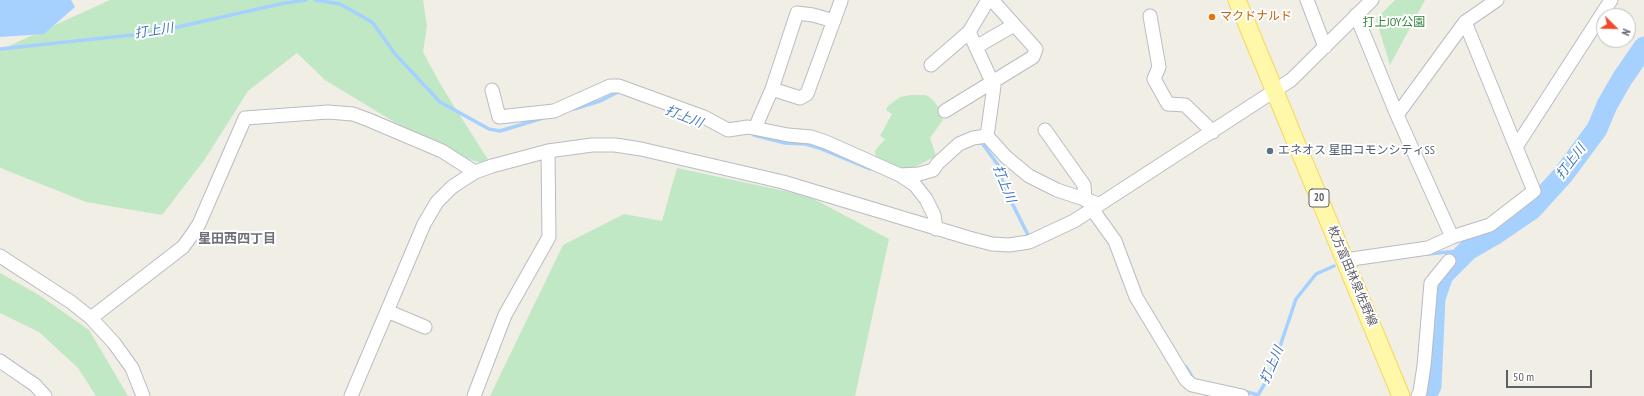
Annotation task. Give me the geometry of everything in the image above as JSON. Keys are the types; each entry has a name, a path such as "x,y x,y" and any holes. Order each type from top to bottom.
{"main road":[{"name":"枚方富田林泉佐野線","path":"1237,0 1274,92 1402,396"}],"street":[{"path":"931,65 970,32 988,0"},
{"path":"944,111 1033,57 1036,49 992,0"},
{"path":"1307,0 1325,48"},
{"path":"351,396 424,224 437,202 452,187 475,172 492,166 548,152 592,145 615,145 641,149 783,182 936,229 992,244 1009,245 1029,242 1046,236 1074,221 1092,204 1213,132 1274,92 1291,80 1372,0"},
{"path":"1397,116 1465,22 1497,0"},
{"path":"772,89 800,98 807,94 841,1"},
{"path":"1516,147 1606,2"},
{"path":"755,128 772,89 797,13 813,15 834,21"},
{"path":"1356,15 1397,116 1452,237"},
{"path":"1150,16 1159,67 1154,79 1168,104 1185,106 1213,132"},
{"path":"1345,260 1428,248 1452,237 1490,225 1534,191 1465,22"},
{"path":"976,47 1014,25"},
{"path":"970,32 994,86 987,136"},
{"path":"492,90 499,117 554,111 610,86 619,86 704,117 728,130 748,127 788,135 811,137 826,142 900,175 915,186 926,199 934,215 936,229"},
{"path":"91,318 183,246 191,236 199,224 245,118 328,112 353,114 442,151 475,172"},
{"path":"1045,130 1084,185 1092,204 1115,241 1136,297 1186,380 1192,385 1242,396"},
{"path":"987,136 1006,157 1029,176 1057,190 1092,204"},
{"path":"900,175 919,174 933,170 938,162 959,144 973,138 987,136"},
{"path":"474,396 506,315 549,237 548,152"},
{"path":"0,256 70,302 91,318 114,343 132,368 143,396"},
{"path":"1418,396 1424,366 1431,283 1449,261"},
{"path":"387,311 425,327"},
{"path":"0,361 35,385 45,396"}],"green space":[{"path":"110,0 423,0 427,26 423,52 442,87 492,166 442,151 325,80 297,53 248,91 205,159 162,215 86,202 3,169 0,167 0,50"},
{"name":"打上JOY公園","path":"1395,0 1425,0 1390,65 1376,19"},
{"path":"926,95 933,100 939,108 943,120 930,138 936,156 915,167 904,169 876,159 875,151 885,139 880,136 892,114 886,110 888,106 900,97"},
{"path":"677,168 808,196 889,239 855,396 490,396 563,245 624,214 662,221"},
{"path":"0,273 39,295 89,330 128,396 96,396 78,368 39,332 0,313"}],"water":[{"path":"0,0 71,0 75,7 44,34 0,37"}],"waterway":[{"name":"打上川","path":"0,49 151,33 280,4 306,0"},
{"name":"打上川","path":"315,0 340,4 372,22 396,55 440,102 489,129 500,131 543,118"},
{"name":"打上川","path":"1426,396 1431,386 1435,298 1443,275 1468,250 1494,235 1532,209 1563,175 1597,129 1607,105 1622,79 1644,47"},
{"name":"打上川","path":"574,109 600,101 618,92"},
{"name":"打上川","path":"754,135 785,143 806,144 870,169"},
{"name":"打上川","path":"978,143 982,143 998,165 1004,187 1029,237"},
{"name":"打上川","path":"1428,254 1468,250"},
{"name":"打上川","path":"1243,391 1258,395 1271,373 1296,299 1316,274 1334,266"},
{"name":"打上川","path":"1186,367 1194,380"}],"place":[{"name":"マクドナルド","path":"1212,17"},
{"name":"エネオス 星田コモンシティSS","path":"1270,151"}],"district":[{"name":"星田西四丁目","path":"237,239"}]}
